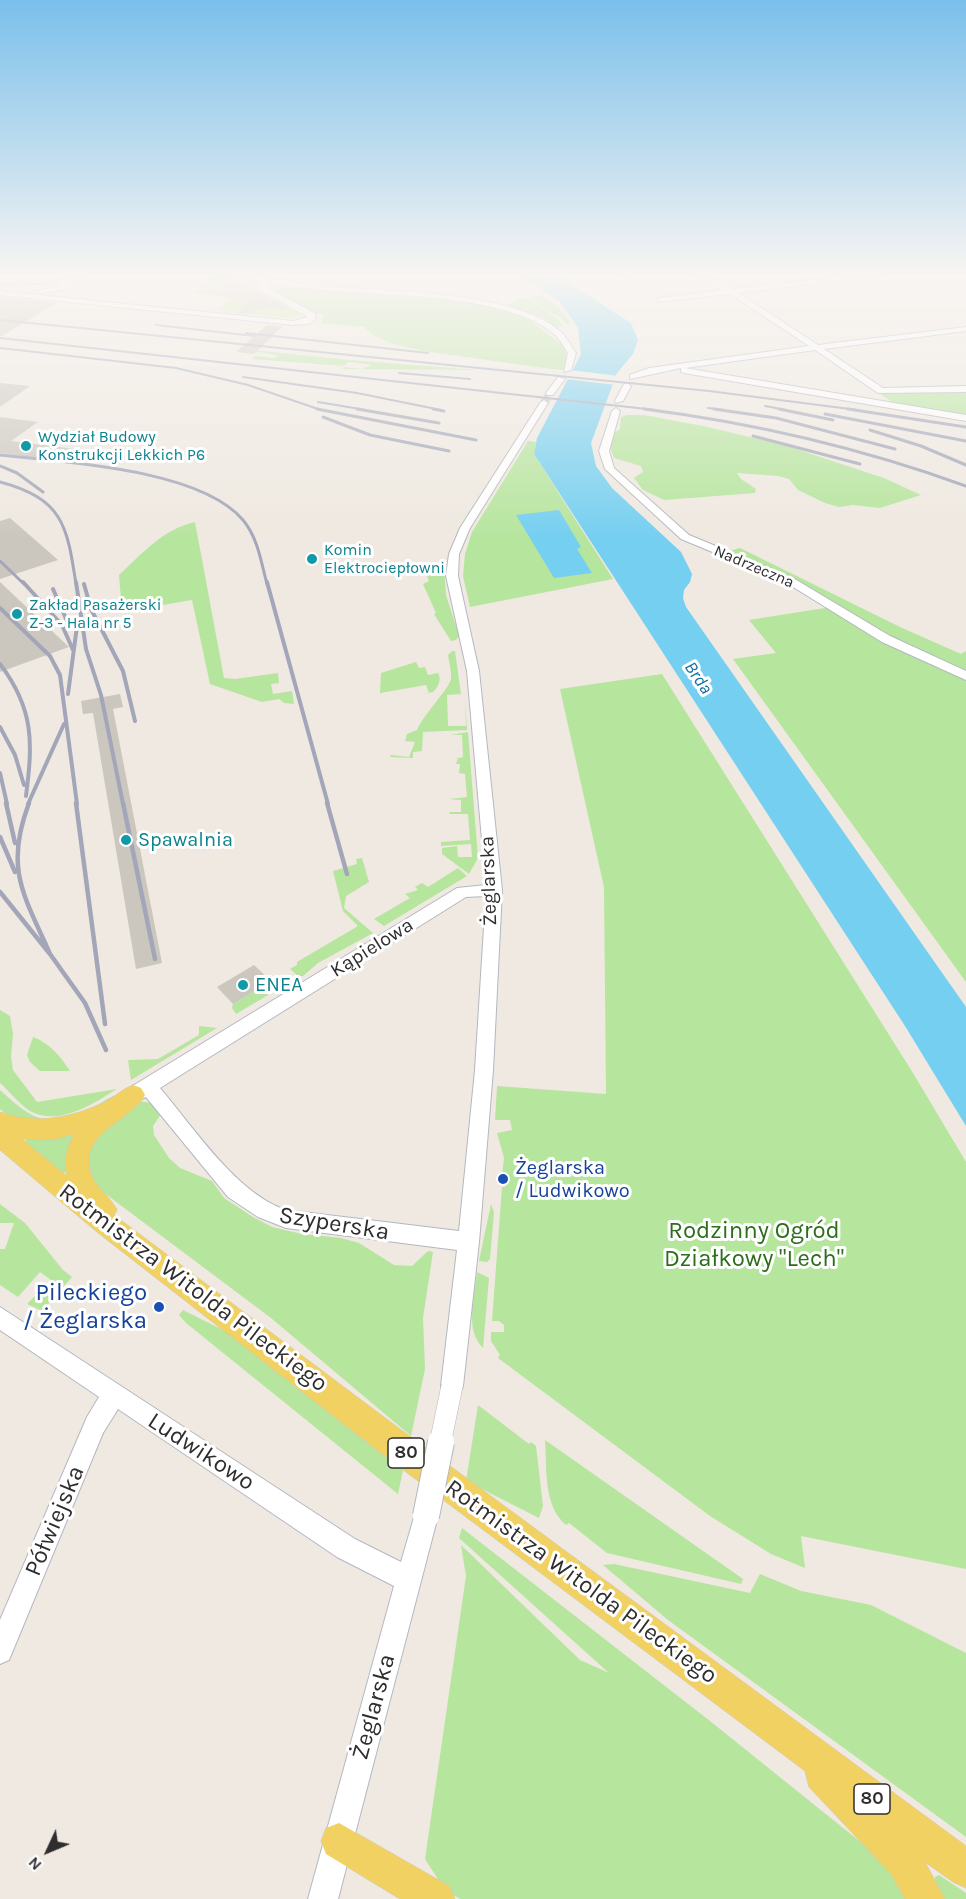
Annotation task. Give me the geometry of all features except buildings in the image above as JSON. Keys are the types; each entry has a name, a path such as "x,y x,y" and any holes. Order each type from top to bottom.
{"main road":[{"path":"0,1122 21,1130 49,1131 76,1124 132,1096"},
{"path":"132,1096 84,1138 79,1150 78,1172 88,1192 134,1244"},
{"name":"Rotmistrza Witolda Pileckiego","path":"0,1135 51,1180 393,1443 966,1869"},
{"path":"778,1728 904,1861 926,1899"},
{"path":"339,1842 436,1899"}],"street":[{"path":"567,370 569,362"},
{"path":"633,377 645,372 717,362"},
{"path":"838,362 881,391 966,389"},
{"path":"677,368 693,373 966,418"},
{"name":"Żeglarska","path":"323,1899 426,1516 452,1386 469,1242 484,1070 494,890 473,671 452,584 451,569 456,546 470,519 561,379"},
{"name":"Nadrzeczna","path":"627,386 617,406 604,451 610,470 685,537 789,580 886,639 966,676"},
{"name":"Kąpielowa","path":"132,1096 463,892 494,890"},
{"name":"Szyperska","path":"132,1096 251,1205 271,1215 286,1219 469,1242"},
{"name":"Ludwikowo","path":"0,1317 346,1548 408,1579"},
{"name":"Półwiejska","path":"0,1651 95,1425 114,1394"}],"green space":[{"path":"286,362 371,362 477,370 342,369 344,367 362,369 372,365 349,362 344,366"},
{"path":"499,362 567,362 563,370"},
{"path":"966,392 966,418 896,405 879,393"},
{"path":"644,415 703,426 784,445 884,478 921,495 880,508 853,505 839,507 798,490 789,479 737,473 741,479 756,489 755,493 664,500 643,490 634,478 643,472 641,466 614,458 611,450 611,435 620,429 621,417"},
{"path":"528,441 536,442 534,454 613,579 470,607 463,576 465,554 472,532"},
{"path":"195,522 224,678 235,679 278,673 279,683 271,684 273,694 292,691 294,704 284,703 279,699 262,702 210,684 192,600 122,612 119,575 163,536"},
{"path":"740,548 900,627 961,654 966,651 966,982 733,659 776,653 749,620 831,607 788,581 722,553"},
{"path":"434,563 444,567 446,595 459,636 456,640 451,641 434,614 436,613 423,584 429,581 423,565"},
{"path":"455,651 461,694 447,695 448,726 466,726 465,698 467,730 423,732 422,751 413,752 413,758 391,757 390,755 409,757 415,742 405,741 407,734 417,730 449,683 451,673 448,655"},
{"path":"416,662 419,668 425,667 428,675 438,673 439,683 433,692 429,693 426,685 380,693 381,673"},
{"name":"Rodzinny Ogród Działkowy \"Lech\"","path":"662,674 913,1073 966,1162 966,1569 801,1536 805,1568 771,1554 710,1516 498,1358 500,1355 491,1341 491,1332 504,1332 504,1325 499,1321 492,1321 502,1187 505,1187 506,1176 502,1176 504,1158 497,1133 512,1130 510,1120 495,1120 497,1086 606,1094 604,887 560,689"},
{"path":"468,732 478,858 469,874 442,854 442,848 457,846 458,857 472,857 471,844 441,846 441,842 470,840 468,814 450,814 449,812 461,812 461,800 449,799 467,797 465,774 459,773 460,764 456,764 458,759 454,759 463,757 462,735 450,735"},
{"path":"362,858 369,882 346,896 344,908 373,933 318,963 303,976 298,976 290,969 297,965 297,962 358,926 343,911 333,871 357,864 356,859"},
{"path":"458,868 467,876 384,926 374,919 410,898 405,894 418,890 415,887 422,883 428,887"},
{"path":"261,987 268,995 236,1014 232,1008 233,1004"},
{"path":"0,1010 10,1016 13,1034 11,1056 13,1070 37,1102 117,1089 88,1106 66,1115 43,1116 32,1112 0,1083"},
{"path":"199,1026 217,1028 131,1080 128,1060 158,1059 199,1035"},
{"path":"33,1037 54,1051 70,1071 40,1071 30,1062 27,1055"},
{"path":"0,1090 31,1114 50,1120 75,1115 114,1096 112,1099 65,1123 9,1117 0,1109"},
{"path":"139,1101 151,1103 161,1114 153,1126 154,1135 169,1158 180,1168 212,1181 224,1198 272,1227 359,1243 394,1265 412,1266 428,1251 433,1252 423,1318 425,1369 411,1436 271,1318 95,1186 85,1157 90,1142"},
{"path":"75,1133 67,1171 63,1174 24,1142 28,1138"},
{"path":"0,1204 25,1223 63,1270 72,1277 42,1311 27,1304 51,1280 40,1272 18,1297 0,1285 0,1249 5,1249 14,1223 0,1223"},
{"path":"491,1204 494,1212 490,1259 487,1262 479,1261"},
{"path":"477,1272 489,1278 483,1348 477,1340 472,1322"},
{"path":"183,1310 231,1334 403,1470 398,1494 186,1323 179,1315"},
{"path":"478,1405 529,1444 531,1442 536,1446 543,1506 539,1518 466,1481"},
{"path":"545,1440 743,1579 741,1584 607,1553 569,1523 566,1525 553,1508 550,1497 546,1474"},
{"path":"462,1528 710,1721 873,1852 902,1881 910,1899 460,1899 445,1890 425,1859 466,1576 461,1545 580,1660 609,1673 459,1538"},
{"path":"614,1564 750,1593 760,1574 801,1591 871,1605 966,1653 966,1837 668,1620 603,1565"},
{"path":"939,1875 966,1893 966,1899 938,1899 934,1884 935,1877"}],"water":[{"name":"Brda","path":"577,362 627,362 617,373 591,443 596,466 612,488 681,552 692,574 684,590 683,598 686,607 966,1007 966,1126 905,1026 534,454 537,438"},
{"path":"559,510 581,547 577,549 592,573 554,578 516,515"}],"pier":[{"path":"570,370 619,376 616,385 565,379"}],"tunnel":[{"path":"544,403 550,393"}],"railway":[{"path":"120,362 176,368 248,385 320,409"},
{"path":"215,362 656,410"},
{"path":"416,362 709,391 858,410"},
{"path":"399,373 470,379"},
{"path":"243,377 357,393 441,410"},
{"path":"318,402 366,410"},
{"path":"765,406 786,410"},
{"path":"708,408 724,410"},
{"path":"320,409 476,440"},
{"path":"357,409 439,423"},
{"path":"433,409 444,411"},
{"path":"644,409 767,429 887,460 966,486"},
{"path":"714,409 776,418 895,449"},
{"path":"779,409 833,420"},
{"path":"848,409 966,427"},
{"path":"825,414 966,441"},
{"path":"323,417 370,435 449,451"},
{"path":"870,430 921,446 966,465"},
{"path":"753,436 860,464"},
{"path":"0,455 129,471 196,489 223,503 243,520 256,542 267,584"},
{"path":"0,466 17,473 43,492"},
{"path":"0,482 37,497 58,517 65,530 76,584"},
{"path":"0,561 24,584"},
{"path":"23,582 62,625 73,650"},
{"path":"76,582 86,649 101,695 123,804"},
{"path":"267,582 328,804"},
{"path":"84,584 91,609 123,671 135,721"},
{"path":"53,589 67,621"},
{"path":"0,608 50,656 60,675 77,804"},
{"path":"68,694 77,626"},
{"path":"0,664 11,680 25,711 30,742 26,796"},
{"path":"28,804 64,724"},
{"path":"0,727 15,755 24,785"},
{"path":"0,773 7,804"},
{"path":"6,803 15,843"},
{"path":"29,803 18,846 20,881 25,898 50,954"},
{"path":"76,803 105,1024"},
{"path":"123,803 155,959"},
{"path":"327,803 347,874"},
{"path":"0,837 15,872"},
{"path":"0,892 50,954"},
{"path":"50,954 85,1003 106,1050"}],"place":[{"name":"Wydział Budowy Konstrukcji Lekkich P6","path":"26,446"},
{"name":"Komin Elektrociepłowni","path":"312,559"},
{"name":"Zakład Pasażerski Z-3 - Hala nr 5","path":"17,614"},
{"name":"Spawalnia","path":"126,840"},
{"name":"ENEA","path":"243,985"},
{"name":"Żeglarska / Ludwikowo","path":"503,1179"},
{"name":"Pileckiego / Żeglarska","path":"159,1307"}]}
